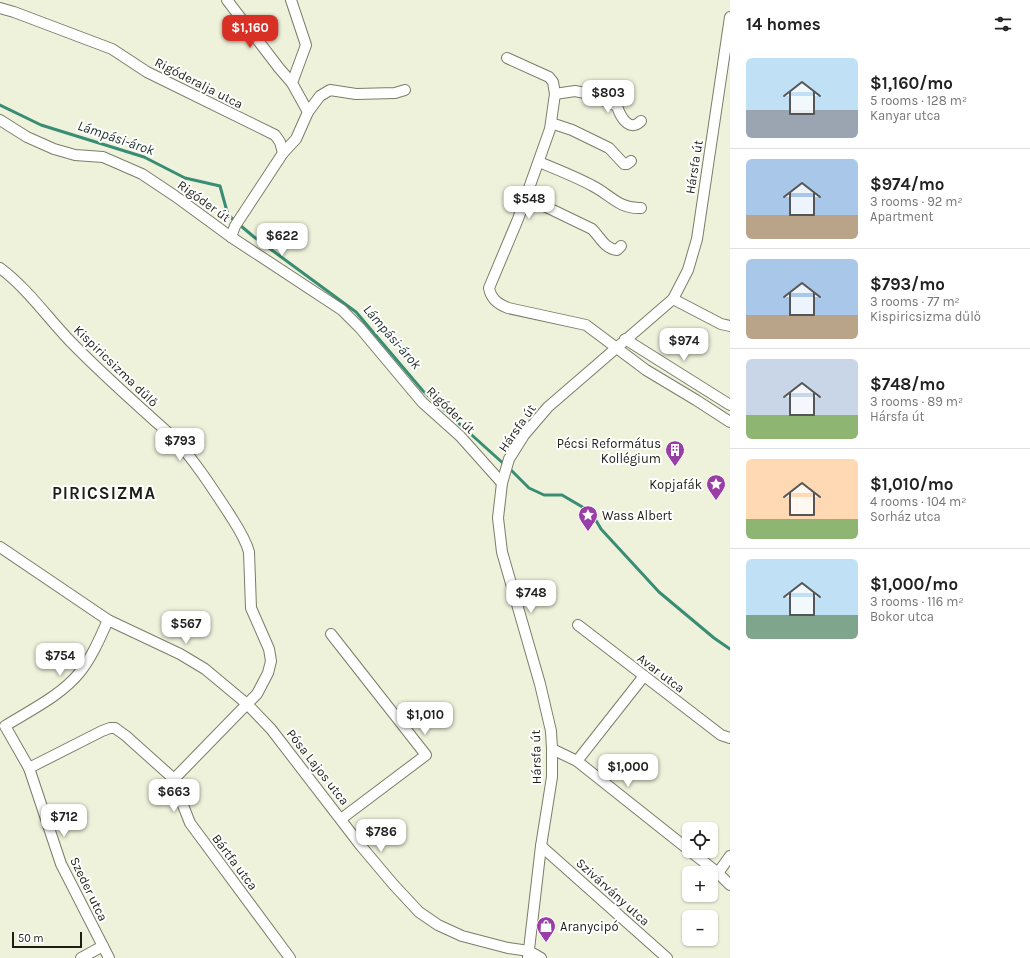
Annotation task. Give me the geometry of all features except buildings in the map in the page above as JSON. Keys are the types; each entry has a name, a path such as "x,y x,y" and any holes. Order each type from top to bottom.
{"street":[{"path":"227,0 292,83 308,112"},
{"path":"291,0 306,45 292,83"},
{"name":"Rigóderalja utca","path":"0,8 112,49 148,72 275,135 280,142 283,153"},
{"name":"Hársfa út","path":"529,954 541,846 552,777 552,749 551,731 540,684 502,552 498,518 503,479 509,459 524,435 548,407 673,299 688,270 697,239 730,17"},
{"path":"506,58 549,77 553,82 555,94 551,123 539,162 489,288 491,296 498,304 508,308 586,325 646,370 730,422"},
{"path":"231,237 238,223 283,153 296,140 308,112 320,96 330,90 356,94 395,93 405,90"},
{"path":"555,94 576,91 585,93 617,106 623,119 628,123 634,125 641,121"},
{"name":"Rigóder út","path":"0,120 27,137 54,149 75,155 103,157 142,174 231,237 342,310 360,328 422,402 460,436 503,479"},
{"path":"551,123 572,130 609,148 624,164 631,161"},
{"path":"539,162 603,191 618,203 630,208 641,208"},
{"path":"524,203 536,202 592,229 610,249 617,250 621,246"},
{"name":"Kispiricsizma dűlő","path":"0,268 20,286 95,366 174,437 214,490 247,544 249,552 251,608 269,649 271,661 268,673 257,694 174,779"},
{"path":"673,299 721,324 730,326"},
{"path":"625,339 730,405"},
{"path":"0,547 108,620 180,654 199,665 247,704"},
{"name":"Szeder utca","path":"108,620 80,672 60,691 5,726 29,768 61,864 109,958"},
{"name":"Avar utca","path":"578,625 721,735 730,738"},
{"path":"331,634 426,755 342,819"},
{"path":"577,761 644,676"},
{"name":"Pósa Lajos utca","path":"247,704 271,729 342,819 361,846 419,912 438,925 462,936 541,958"},
{"path":"29,768 102,731 115,728 174,779"},
{"path":"552,749 577,761 682,845"},
{"name":"Bártfa utca","path":"174,779 190,823 229,873 290,958"},
{"name":"Szivárvány utca","path":"541,846 667,958"},
{"path":"730,856 718,873 730,885"},
{"path":"699,858 709,866"},
{"path":"81,958 103,946"}],"waterway":[{"name":"Lámpási-árok","path":"0,105 41,125 144,157 185,178 220,186 228,215 254,237 356,312 423,391 505,465"},
{"name":"Lámpási-árok","path":"509,468 529,488 544,495 562,495 591,512 601,529 659,592 714,638 730,649"}],"place":[{"name":"Pécsi Református Kollégium","path":"675,467"},
{"name":"Kopjafák","path":"716,501"},
{"name":"Wass Albert","path":"588,532"},
{"name":"Aranycipó","path":"546,943"}],"district":[{"name":"PIRICSIZMA","path":"104,493"}]}
